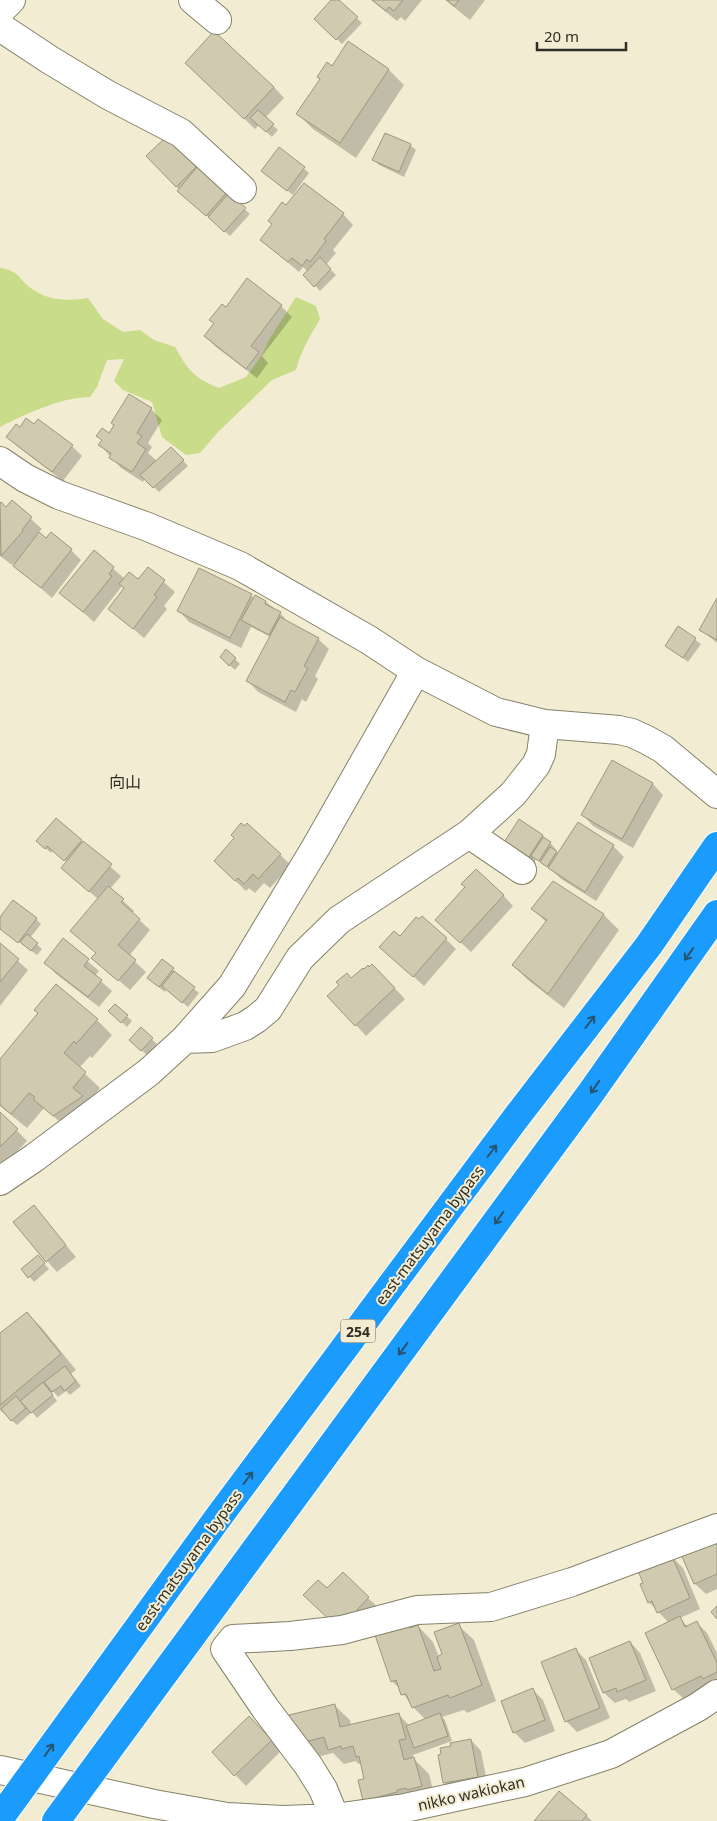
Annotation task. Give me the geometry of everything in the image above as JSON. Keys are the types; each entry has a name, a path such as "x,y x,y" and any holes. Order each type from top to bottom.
{"highway":[{"name":"east-matsuyama bypass","path":"0,1818 226,1507 515,1119 649,945 717,846"},
{"path":"56,1821 590,1094 717,914"}],"street":[{"path":"0,11 11,0"},
{"path":"193,0 217,20"},
{"path":"0,27 108,95 181,133 242,189"},
{"path":"0,461 25,478 59,495 148,527 240,566 369,640 416,670 496,712 545,724 593,727 632,733 663,749 717,794"},
{"path":"0,1181 150,1072 185,1038 232,986 316,846 416,670"},
{"path":"185,1038 212,1038 245,1026 268,1010 300,958 338,920 469,834 513,794 536,765 541,754 545,724"},
{"path":"469,834 522,870"},
{"path":"335,1820 323,1788 225,1649 233,1639 290,1636 342,1630 417,1610 491,1607 572,1582 717,1528"},
{"name":"nikko wakiokan","path":"0,1770 154,1804 227,1817 335,1820 424,1804 534,1779 611,1754 717,1694"}],"green space":[{"path":"0,268 15,273 32,289 45,296 66,300 88,298 103,319 123,332 140,330 154,340 175,347 192,372 203,381 219,388 246,377 262,355 269,340 296,297 316,306 320,319 303,350 296,370 272,380 218,432 200,453 186,455 162,437 152,402 123,390 114,381 124,359 107,360 97,387 90,397 56,403 0,427"}],"building":[{"path":"331,0 339,0 358,17 336,40 314,19"},
{"path":"372,0 403,0 394,11 389,7 386,11"},
{"path":"447,0 459,0 454,6"},
{"path":"214,31 274,87 244,119 185,63"},
{"path":"348,41 389,69 340,143 296,114 320,79 317,77 327,62 332,66"},
{"path":"258,110 274,124 266,132 250,118"},
{"path":"385,133 411,144 399,172 372,160"},
{"path":"168,135 197,166 176,187 146,156"},
{"path":"279,147 305,167 287,191 261,171"},
{"path":"198,166 227,192 206,216 177,191"},
{"path":"304,183 344,213 324,239 326,241 310,262 307,259 302,266 292,258 288,262 260,240 272,224 268,221 282,202 286,205"},
{"path":"229,193 246,208 224,232 208,217"},
{"path":"320,257 331,269 314,287 303,275"},
{"path":"247,278 282,305 251,346 259,352 246,369 204,336 214,323 209,320 222,304 226,307"},
{"path":"129,394 152,408 137,433 142,436 137,443 146,449 132,472 109,458 111,453 98,445 102,440 96,436 102,428 109,433 114,425 111,423"},
{"path":"26,418 34,424 38,419 73,445 52,472 6,437 16,424 20,427"},
{"path":"171,447 184,460 153,488 140,475"},
{"path":"12,500 32,517 23,531 1,556 0,503 6,507"},
{"path":"39,532 46,538 51,532 72,549 41,588 13,566"},
{"path":"94,550 114,567 109,574 112,576 83,612 59,593"},
{"path":"148,567 165,580 154,595 157,597 133,629 108,609 124,588 119,584 129,572 138,579"},
{"path":"199,568 252,594 230,638 177,611"},
{"path":"255,595 266,601 265,604 281,612 269,635 241,620"},
{"path":"717,598 717,640 699,630"},
{"path":"280,617 319,638 304,666 308,668 295,692 291,690 285,702 246,681"},
{"path":"678,626 696,638 683,658 665,646"},
{"path":"226,649 236,658 229,666 220,657"},
{"path":"612,760 653,783 622,839 581,815"},
{"path":"56,818 82,840 64,861 47,846 45,849 36,841"},
{"path":"519,819 543,835 527,860 503,844"},
{"path":"578,822 614,845 585,892 548,868"},
{"path":"241,823 245,826 247,823 281,854 258,879 253,874 244,884 238,878 235,881 214,861 234,838 231,835"},
{"path":"543,837 551,842 539,861 531,856"},
{"path":"83,841 112,864 89,892 61,868"},
{"path":"550,847 557,851 547,867 540,862"},
{"path":"476,869 504,895 460,943 435,920 465,887 461,884"},
{"path":"553,881 604,914 548,994 512,965 547,920 531,909"},
{"path":"108,886 124,899 121,902 140,919 118,945 136,960 118,981 91,958 96,953 70,931"},
{"path":"13,900 37,918 18,943 0,929 0,917"},
{"path":"422,916 447,938 413,977 379,947 394,931 400,936 416,917 419,919"},
{"path":"27,934 38,943 31,951 20,942"},
{"path":"63,938 89,959 84,966 102,980 88,997 44,963"},
{"path":"0,943 19,959 0,982"},
{"path":"162,959 174,968 159,987 147,978"},
{"path":"372,964 395,988 355,1026 327,996 339,985 336,982 347,973 351,978 363,968 368,965 369,967"},
{"path":"174,971 195,987 182,1003 162,986"},
{"path":"56,984 98,1019 76,1044 74,1041 64,1053 86,1072 73,1088 83,1096 53,1116 33,1099 35,1097 29,1093 11,1114 0,1105 0,1059 38,1013 34,1010"},
{"path":"115,1004 128,1015 121,1023 108,1011"},
{"path":"141,1027 153,1038 141,1051 129,1040"},
{"path":"0,1112 18,1129 0,1147"},
{"path":"34,1205 66,1245 46,1262 13,1222"},
{"path":"38,1255 45,1263 28,1278 21,1269"},
{"path":"27,1312 61,1354 0,1405 0,1333"},
{"path":"65,1366 76,1381 64,1391 61,1386 52,1392 44,1382"},
{"path":"43,1382 53,1395 31,1413 20,1401"},
{"path":"16,1396 26,1408 11,1421 1,1409"},
{"path":"717,1542 717,1574 694,1584 680,1552"},
{"path":"672,1556 690,1598 657,1613 652,1601 648,1603 640,1584 643,1583 638,1571"},
{"path":"343,1572 369,1597 347,1621 334,1624 303,1595 318,1580 327,1588"},
{"path":"717,1606 717,1619 711,1612"},
{"path":"680,1616 685,1627 697,1621 717,1663 717,1672 703,1679 701,1676 672,1690 645,1633"},
{"path":"459,1623 482,1685 450,1698 448,1695 412,1708 406,1694 401,1695 396,1680 391,1682 375,1635 408,1624 410,1628 418,1625 434,1671 441,1669 437,1657 442,1654 434,1632"},
{"path":"630,1641 646,1680 617,1692 616,1688 603,1693 589,1658"},
{"path":"576,1648 600,1708 565,1722 541,1662"},
{"path":"533,1688 545,1720 513,1733 501,1701"},
{"path":"335,1704 340,1727 399,1713 406,1739 399,1740 404,1760 414,1757 422,1786 407,1790 406,1788 397,1790 397,1792 363,1801 358,1780 364,1779 359,1756 356,1757 353,1746 342,1749 341,1746 328,1750 324,1737 297,1744 289,1715"},
{"path":"440,1713 448,1736 414,1748 406,1726"},
{"path":"249,1716 272,1740 234,1776 212,1752"},
{"path":"471,1739 478,1777 443,1783 438,1755 441,1754 440,1748 451,1746 450,1743"},
{"path":"559,1791 587,1815 582,1821 534,1821"}],"district":[{"name":"向山","path":"125,782"}]}
